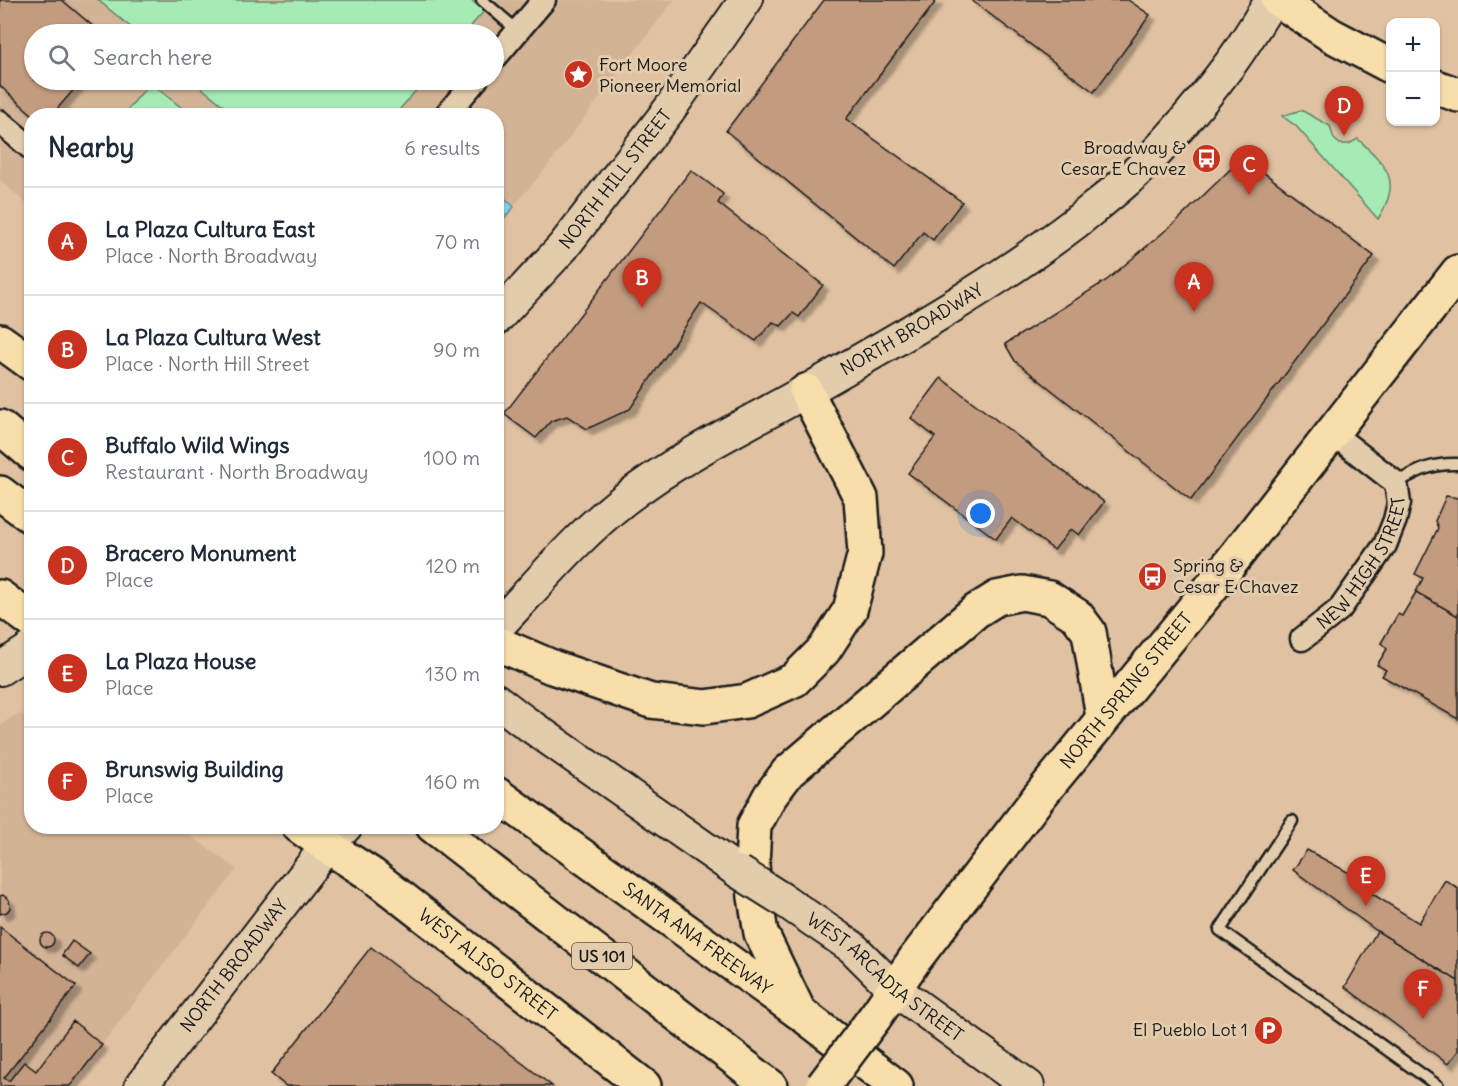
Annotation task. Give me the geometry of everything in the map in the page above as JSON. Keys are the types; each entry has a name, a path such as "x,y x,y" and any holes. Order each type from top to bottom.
{"main road":[{"name":"NORTH HILL STREET","path":"504,310 562,247 606,192 669,110 746,0"},
{"name":"NORTH BROADWAY","path":"504,620 553,567 624,500 671,467 976,293 1035,253 1095,207 1150,158 1191,113 1232,63 1272,0"},
{"path":"1278,0 1331,35 1386,64"},
{"path":"1440,88 1458,95"},
{"name":"NORTH SPRING STREET","path":"823,1086 1038,798 1210,589 1458,272"},
{"path":"0,341 24,358"},
{"path":"504,646 552,667 651,701 705,707 747,701 794,680 824,650 849,610 866,553 861,498 806,392"},
{"path":"0,427 24,447"},
{"path":"0,493 24,511"},
{"path":"799,1012 761,933 752,865 754,826 770,796 788,772 976,611 997,598 1022,593 1049,598 1077,616 1089,632 1103,717"},
{"path":"0,597 24,615"},
{"path":"1,668 24,653"},
{"name":"WEST ARCADIA STREET","path":"509,710 852,947 894,988 1028,1086"},
{"name":"SANTA ANA FREEWAY","path":"504,800 799,1012 896,1086"},
{"name":"US 101","path":"443,834 770,1086"},
{"name":"NORTH BROADWAY","path":"141,1086 337,836"},
{"name":"WEST ALISO STREET","path":"337,836 372,875 644,1086"}],"street":[{"path":"504,47 544,0"},
{"path":"452,108 467,90"},
{"path":"0,122 24,142"},
{"name":"NEW HIGH STREET","path":"1302,639 1340,609 1385,545 1399,503 1396,483 1332,433"}],"lane":[{"path":"482,0 518,31"},
{"path":"1396,483 1421,469 1437,464 1458,464"},
{"path":"1292,821 1220,930 1438,1086"}],"shaded area":[{"path":"0,0 674,0 546,168 504,218 504,108 24,108 24,202 0,180"},
{"path":"19,713 24,716 24,834 188,834 237,869 70,1086 0,1086 0,725"}],"green space":[{"path":"98,0 471,0 484,11 473,24 127,24"},
{"path":"144,90 159,90 182,108 129,108"},
{"path":"204,90 416,90 401,108 226,108"},
{"path":"1301,110 1330,126 1334,139 1340,144 1349,144 1358,139 1384,166 1390,184 1389,194 1378,219 1296,126 1282,116"}],"water":[{"path":"504,198 514,207 504,218"}],"building":[{"path":"0,0 62,0 90,24 24,24 24,90 73,90 58,108 25,108 0,86"},
{"path":"824,0 937,0 846,119 962,202 933,240 923,232 894,269 726,131"},
{"path":"971,0 1128,0 1150,15 1094,92"},
{"path":"1243,157 1374,256 1191,500 1015,361 1005,344 1107,280 1179,219"},
{"path":"691,170 723,194 718,203 823,285 799,317 793,313 781,326 773,322 756,341 701,303 630,409 587,429 567,416 551,421 536,438 504,414"},
{"path":"941,378 1104,502 1079,535 1071,529 1054,550 1012,518 996,539 908,473 935,437 911,418"},
{"path":"1446,496 1458,498 1458,616 1416,592 1423,578 1415,574 1438,528 1435,521"},
{"path":"1416,592 1458,616 1458,719 1382,676 1386,670 1377,665 1387,649 1381,643 1398,614 1402,616"},
{"path":"1307,850 1353,875 1350,880 1419,923 1445,880 1458,888 1458,981 1377,931 1293,870"},
{"path":"3,895 9,900 10,908 7,912 0,914 0,896"},
{"path":"0,927 76,986 4,1078 9,1081 24,1062 36,1071 73,1021 102,1045 70,1086 0,1086"},
{"path":"1377,931 1458,981 1458,1051 1448,1064 1345,987"},
{"path":"47,933 52,935 54,940 52,945 47,947 42,945 40,940 42,935"},
{"path":"72,941 90,954 79,968 62,955"},
{"path":"371,947 552,1086 286,1086 271,1074"}],"place":[{"name":"Fort Moore Pioneer Memorial","path":"578,75"},
{"name":"Bracero Monument","path":"1344,136"},
{"name":"Broadway & Cesar E Chavez","path":"1207,158"},
{"name":"Buffalo Wild Wings","path":"1249,195"},
{"name":"La Plaza Cultura West","path":"642,308"},
{"name":"La Plaza Cultura East","path":"1194,312"},
{"name":"Spring & Cesar E Chavez","path":"1152,576"},
{"name":"La Plaza House","path":"1366,906"},
{"name":"Brunswig Building","path":"1423,1019"},
{"name":"El Pueblo Lot 1","path":"1269,1030"}]}
